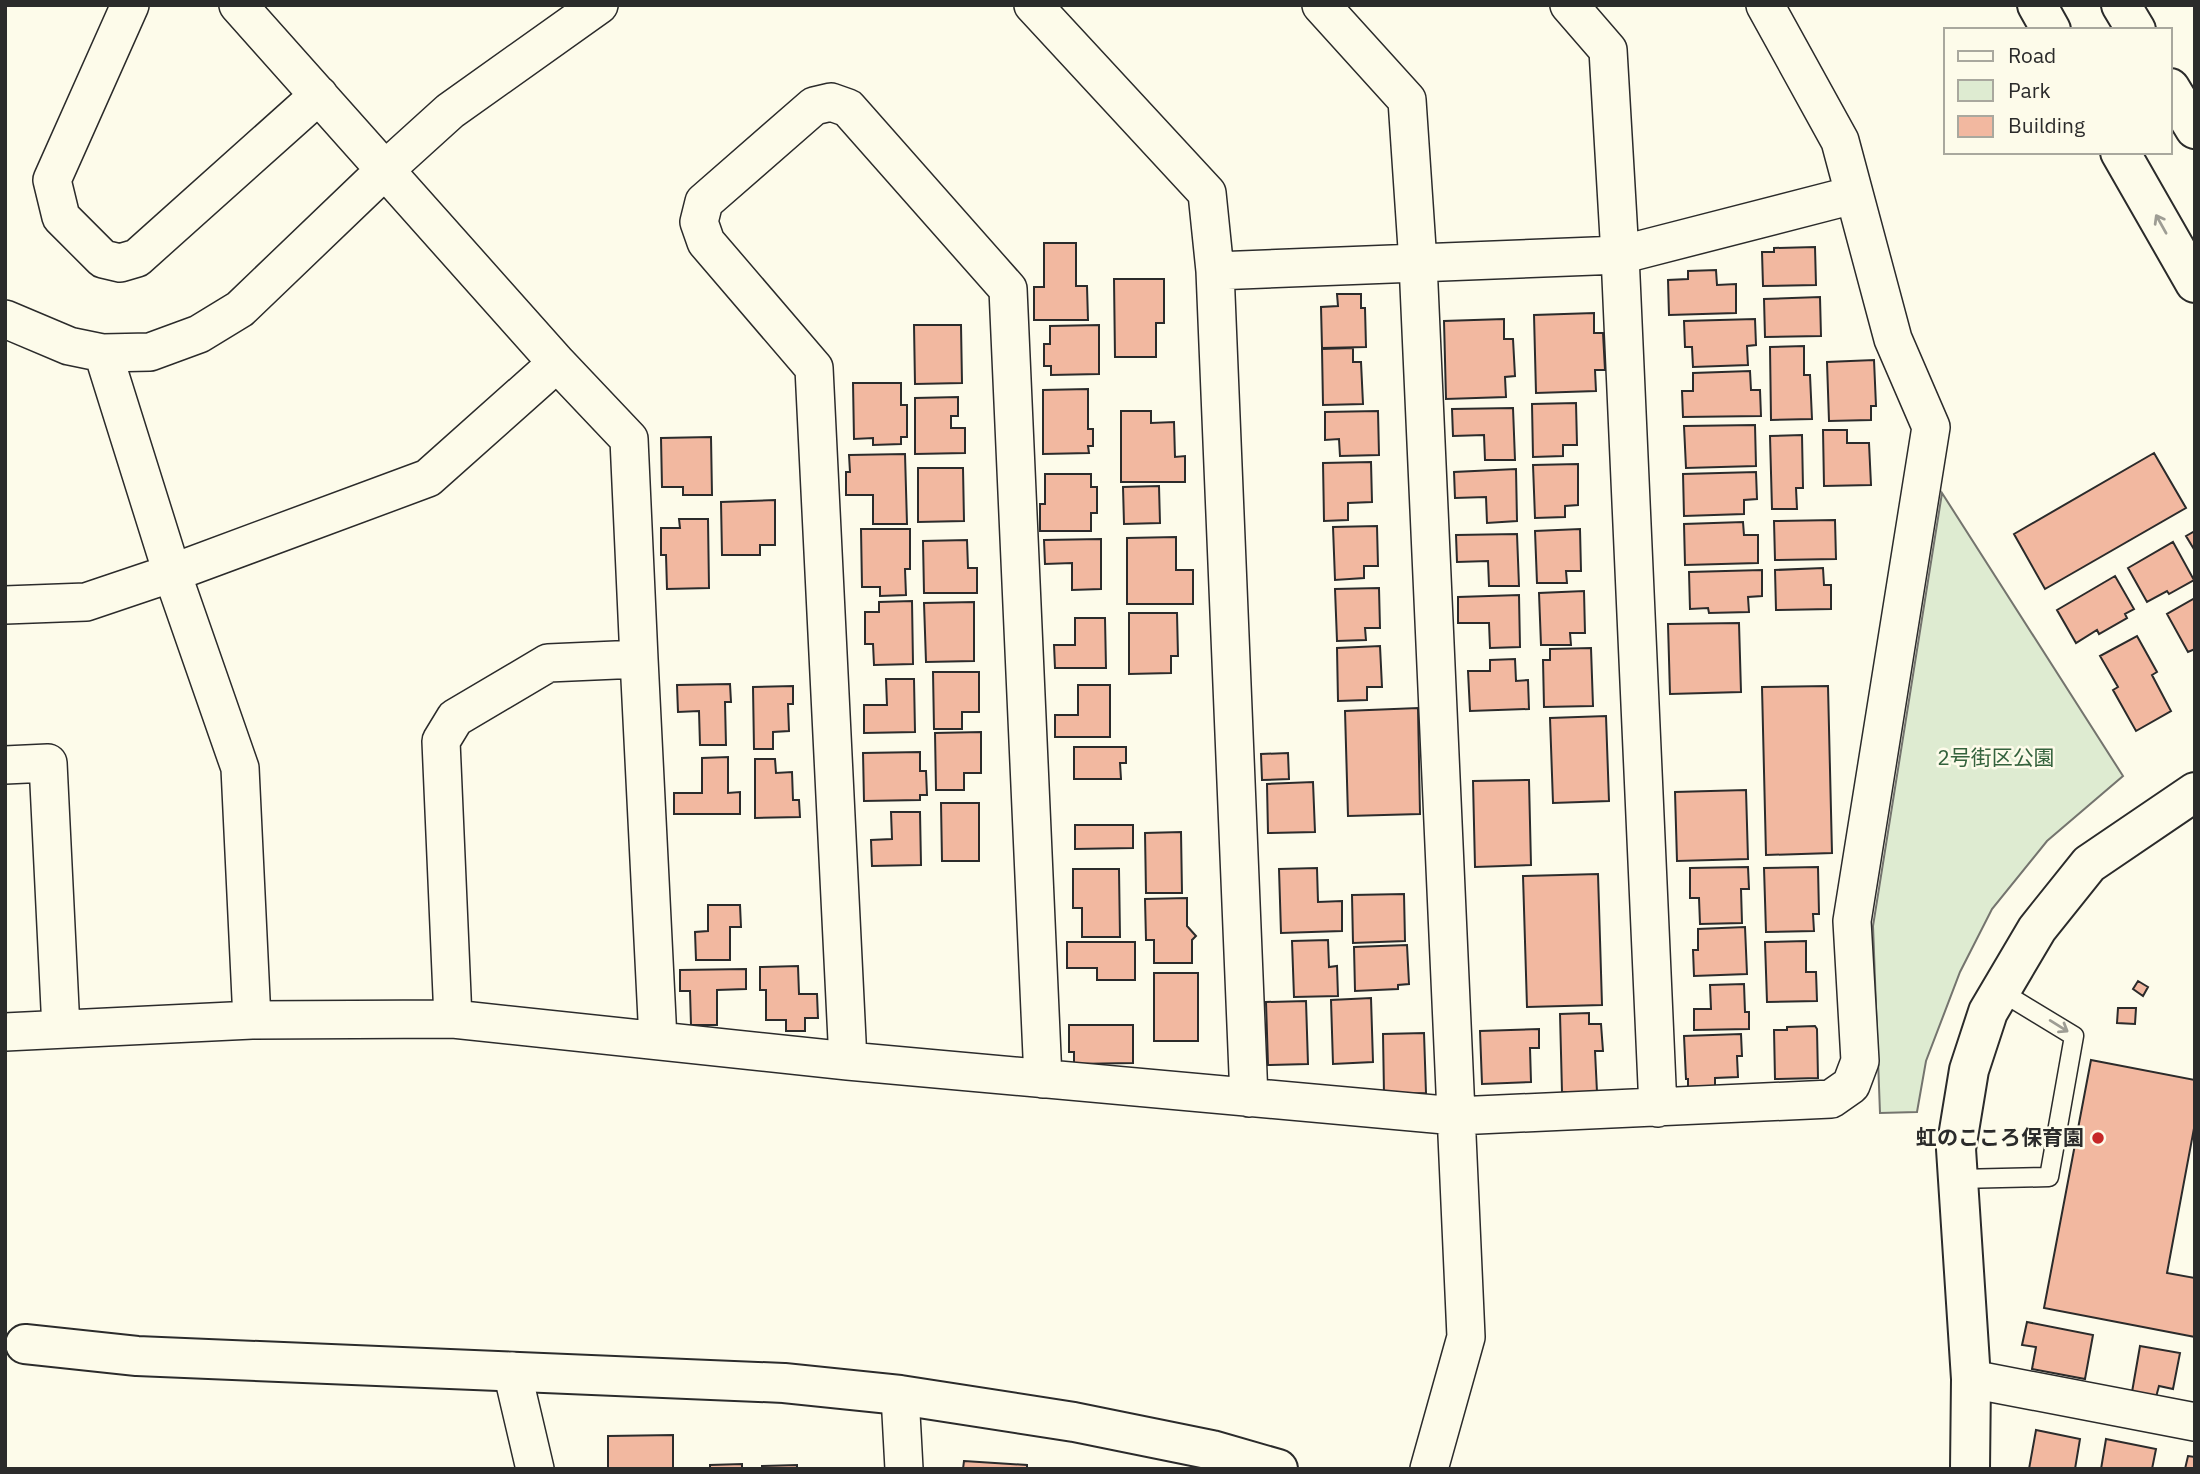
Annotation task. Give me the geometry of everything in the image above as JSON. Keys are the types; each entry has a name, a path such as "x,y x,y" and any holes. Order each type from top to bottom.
{"street":[{"path":"130,5 52,180 61,217 103,259 120,262 137,258 319,95"},
{"path":"238,5 556,363 629,439 658,1040"},
{"path":"5,319 69,346 103,353 150,352 199,334 240,309 450,111 599,5"},
{"path":"1033,5 1207,193 1215,271 1249,1098"},
{"path":"1321,5 1407,100 1418,262 1466,1337 1429,1469"},
{"path":"1569,5 1608,50 1620,255 1658,1108"},
{"path":"2037,5 2050,28"},
{"path":"2121,5 2135,28"},
{"path":"5,1032 252,1020 453,1019 848,1061 1456,1116 1831,1099 1851,1085 1860,1061 1853,921 1931,427 1892,340 1840,141 1776,9"},
{"path":"2172,91 2195,129"},
{"path":"848,1061 814,368 706,242 699,222 704,202 814,106 831,102 848,108 1008,289 1043,1079"},
{"path":"2121,154 2195,283"},
{"path":"1215,271 1620,255 1853,195"},
{"path":"103,353 172,573 240,768 252,1020"},
{"path":"5,605 86,602 428,478 556,363"},
{"path":"453,1019 441,741 455,718 548,663 639,659"},
{"path":"5,765 48,763 61,1029"},
{"path":"1970,1469 1971,1379 1956,1149 1969,1070 1988,1012 2037,929 2089,864 2195,792"},
{"path":"15,1342 137,1356 784,1383 900,1395 1086,1424 1212,1450 1278,1469"},
{"path":"512,1371 535,1469"},
{"path":"1971,1379 2195,1422"},
{"path":"900,1395 904,1469"}],"lane":[{"path":"1958,1179 2049,1177 2074,1037 2000,991"}],"green space":[{"name":"2号街区公園","path":"1942,493 2123,776 2047,841 1992,909 1960,972 1926,1061 1917,1112 1880,1113 1873,926"}],"building":[{"path":"1044,243 1076,243 1076,286 1087,286 1088,320 1034,320 1034,287 1044,287"},
{"path":"1815,247 1816,285 1763,286 1762,252 1774,252 1774,248"},
{"path":"1716,270 1717,285 1736,284 1736,313 1669,315 1668,280 1688,279 1688,271"},
{"path":"1114,279 1164,279 1164,323 1156,323 1156,357 1115,357"},
{"path":"1337,294 1361,294 1361,308 1365,308 1366,347 1322,348 1321,307 1338,306"},
{"path":"1820,297 1821,336 1765,337 1764,299"},
{"path":"1594,313 1594,333 1603,333 1605,370 1595,370 1596,391 1536,393 1534,315"},
{"path":"1504,319 1504,339 1513,339 1515,376 1505,377 1506,397 1446,399 1444,321"},
{"path":"1755,319 1756,345 1747,346 1748,365 1693,367 1692,347 1685,347 1684,321"},
{"path":"914,325 961,325 962,383 915,384"},
{"path":"1099,325 1099,374 1051,375 1051,366 1044,366 1044,344 1050,344 1050,326"},
{"path":"1804,346 1804,375 1810,375 1812,419 1771,420 1770,347"},
{"path":"1353,348 1353,362 1361,362 1363,404 1323,405 1322,349"},
{"path":"1874,360 1876,406 1871,406 1871,420 1829,421 1827,362"},
{"path":"1750,371 1751,390 1760,390 1761,416 1683,417 1682,391 1693,391 1693,373"},
{"path":"853,383 901,383 901,405 907,405 907,437 901,437 901,444 873,445 873,438 854,439"},
{"path":"1088,389 1088,429 1093,429 1093,446 1088,446 1089,453 1043,454 1043,390"},
{"path":"958,397 958,416 951,416 951,428 965,428 965,453 915,454 915,398"},
{"path":"1576,403 1577,445 1563,445 1563,456 1533,457 1532,404"},
{"path":"1513,408 1515,460 1485,460 1484,435 1453,436 1452,409"},
{"path":"1121,411 1151,411 1151,423 1174,422 1175,457 1185,456 1185,482 1121,482"},
{"path":"1378,411 1379,455 1340,456 1339,439 1325,440 1325,412"},
{"path":"1755,425 1756,466 1686,468 1684,426"},
{"path":"1823,430 1847,430 1847,443 1869,443 1871,485 1824,486"},
{"path":"1802,435 1803,488 1796,488 1797,509 1772,509 1770,436"},
{"path":"711,437 712,495 683,495 683,487 662,487 661,438"},
{"path":"2154,453 2186,508 2045,589 2014,534"},
{"path":"905,454 907,524 873,524 873,495 846,495 846,472 850,472 849,455"},
{"path":"1371,462 1372,502 1348,503 1348,520 1324,521 1323,463"},
{"path":"1578,464 1578,505 1565,506 1565,517 1535,518 1533,465"},
{"path":"918,468 963,468 964,521 918,522"},
{"path":"1516,469 1517,521 1487,523 1486,497 1455,498 1454,472"},
{"path":"1756,472 1757,499 1744,500 1744,514 1684,516 1683,474"},
{"path":"1045,474 1091,474 1091,487 1097,487 1097,513 1091,513 1091,531 1040,531 1040,504 1045,504"},
{"path":"1159,486 1160,523 1124,524 1123,487"},
{"path":"775,500 775,545 760,545 760,555 722,555 721,502"},
{"path":"679,519 708,519 709,588 667,589 666,555 661,555 661,528 680,528"},
{"path":"1835,520 1836,559 1775,560 1774,521"},
{"path":"1743,522 1744,535 1758,535 1758,563 1685,565 1684,524"},
{"path":"1377,526 1378,566 1364,566 1364,578 1335,580 1333,527"},
{"path":"861,529 910,529 910,569 905,569 906,595 880,596 880,587 862,587"},
{"path":"1580,529 1581,571 1566,571 1567,583 1537,583 1535,531"},
{"path":"2195,531 2195,551 2186,536"},
{"path":"1517,534 1519,586 1489,586 1488,561 1457,562 1456,535"},
{"path":"1176,537 1176,570 1193,570 1193,604 1127,604 1127,538"},
{"path":"1101,539 1101,589 1072,590 1072,563 1045,564 1044,540"},
{"path":"967,540 968,568 977,568 977,593 924,593 923,541"},
{"path":"2173,542 2194,580 2147,602 2128,568"},
{"path":"1823,568 1824,585 1831,585 1831,609 1776,610 1775,570"},
{"path":"1762,570 1762,596 1748,597 1749,612 1709,613 1708,608 1690,609 1689,572"},
{"path":"2115,576 2134,609 2125,614 2127,618 2099,634 2097,630 2076,643 2057,610"},
{"path":"1379,588 1380,628 1365,628 1366,640 1337,641 1335,589"},
{"path":"1584,591 1585,633 1570,633 1571,645 1541,645 1539,593"},
{"path":"1519,595 1520,647 1490,648 1489,623 1458,623 1458,597"},
{"path":"2195,598 2195,649 2188,652 2167,614"},
{"path":"912,601 913,664 874,665 873,644 865,644 865,612 879,612 879,602"},
{"path":"974,602 974,661 926,662 924,603"},
{"path":"1129,613 1177,613 1178,656 1171,656 1171,673 1129,674"},
{"path":"1075,618 1105,618 1106,668 1055,668 1054,645 1075,645"},
{"path":"1739,623 1741,692 1670,694 1668,624"},
{"path":"2137,636 2157,672 2152,675 2171,711 2136,731 2113,690 2118,687 2100,656"},
{"path":"1380,646 1382,687 1367,687 1367,700 1338,701 1337,648"},
{"path":"1591,648 1593,706 1544,707 1543,660 1550,660 1550,649"},
{"path":"1515,659 1516,681 1528,680 1529,709 1470,711 1468,671 1490,671 1490,660"},
{"path":"933,672 979,672 979,712 962,712 962,729 934,729"},
{"path":"886,679 914,679 915,732 864,733 864,705 887,705"},
{"path":"730,684 731,702 725,702 726,745 700,745 699,711 678,712 677,685"},
{"path":"1078,685 1110,685 1110,737 1055,737 1055,715 1078,715"},
{"path":"793,686 793,704 788,704 789,731 773,732 773,749 754,749 753,687"},
{"path":"1828,686 1832,853 1766,855 1762,687"},
{"path":"1418,708 1420,814 1348,816 1345,711"},
{"path":"1606,716 1609,801 1553,803 1550,718"},
{"path":"981,732 981,773 964,773 964,790 936,790 935,733"},
{"path":"1074,747 1126,747 1126,763 1120,763 1121,779 1074,779"},
{"path":"920,752 920,771 926,771 927,795 920,795 920,800 864,801 863,753"},
{"path":"1288,753 1289,779 1262,780 1261,754"},
{"path":"728,757 728,793 740,792 740,814 674,814 674,793 702,793 702,758"},
{"path":"755,759 775,759 776,773 792,772 793,800 799,800 800,817 755,818"},
{"path":"1529,780 1531,865 1475,867 1473,781"},
{"path":"1313,782 1315,832 1268,833 1267,784"},
{"path":"1746,790 1748,859 1677,861 1675,792"},
{"path":"941,803 979,803 979,861 942,861"},
{"path":"891,812 920,812 921,865 872,866 871,840 892,839"},
{"path":"1075,825 1133,825 1133,848 1075,849"},
{"path":"1181,832 1182,893 1146,893 1145,833"},
{"path":"1748,867 1749,889 1741,889 1742,923 1700,924 1699,898 1690,898 1690,868"},
{"path":"1818,867 1819,914 1813,914 1814,931 1766,932 1764,868"},
{"path":"1317,868 1318,902 1342,901 1342,931 1281,933 1279,869"},
{"path":"1073,869 1119,869 1120,937 1082,937 1082,908 1073,908"},
{"path":"1598,874 1602,1005 1527,1007 1523,876"},
{"path":"1404,894 1405,941 1353,943 1352,895"},
{"path":"1187,898 1187,926 1196,936 1192,940 1192,963 1154,963 1154,940 1146,940 1145,899"},
{"path":"708,905 740,905 741,927 730,927 730,960 696,960 695,932 708,931"},
{"path":"1745,927 1747,974 1694,976 1693,950 1698,950 1698,929"},
{"path":"1328,940 1329,967 1337,966 1338,996 1294,997 1292,941"},
{"path":"1806,941 1806,972 1816,972 1817,1001 1767,1002 1765,942"},
{"path":"1067,942 1135,942 1135,980 1097,980 1097,968 1067,968"},
{"path":"1407,945 1409,984 1398,985 1398,989 1355,991 1354,947"},
{"path":"798,966 799,994 817,994 818,1018 805,1018 805,1031 786,1031 786,1020 766,1020 766,990 760,990 760,967"},
{"path":"746,969 746,989 717,990 717,1025 691,1025 690,991 680,991 680,970"},
{"path":"1154,973 1198,973 1198,1041 1154,1041"},
{"path":"2138,981 2148,987 2143,996 2133,989"},
{"path":"1744,984 1749,1029 1694,1030 1694,1009 1711,1009 1710,985"},
{"path":"1371,998 1373,1062 1333,1064 1331,1000"},
{"path":"1306,1001 1308,1064 1268,1065 1266,1002"},
{"path":"2118,1008 2136,1008 2135,1024 2117,1023"},
{"path":"1589,1013 1589,1024 1601,1024 1603,1051 1595,1051 1597,1092 1562,1092 1560,1014"},
{"path":"1069,1025 1133,1025 1133,1063 1074,1064 1074,1052 1069,1052"},
{"path":"1815,1026 1818,1078 1775,1079 1774,1030"},
{"path":"1539,1029 1539,1048 1530,1048 1531,1082 1482,1084 1480,1031"},
{"path":"1424,1033 1426,1093 1384,1095 1383,1034"},
{"path":"1741,1034 1742,1056 1737,1056 1738,1077 1715,1078 1715,1086 1688,1087 1684,1036"},
{"path":"2091,1060 2195,1080 2195,1123 2167,1273 2195,1278 2195,1337 2044,1308"},
{"path":"2027,1322 2093,1335 2085,1379 2032,1369 2036,1347 2022,1345"},
{"path":"2140,1346 2180,1353 2173,1389 2159,1386 2156,1397 2132,1392"},
{"path":"2036,1430 2080,1439 2075,1469 2029,1469"},
{"path":"673,1435 673,1469 608,1469 608,1436"},
{"path":"2106,1439 2156,1449 2152,1469 2101,1469"},
{"path":"2188,1456 2195,1457 2195,1469 2185,1469"},
{"path":"964,1461 1027,1465 1027,1469 963,1469"},
{"path":"742,1464 742,1469 710,1469 710,1465"},
{"path":"797,1465 797,1469 762,1469 762,1466"}],"place":[{"name":"虹のこころ保育園","path":"2098,1138"}]}
